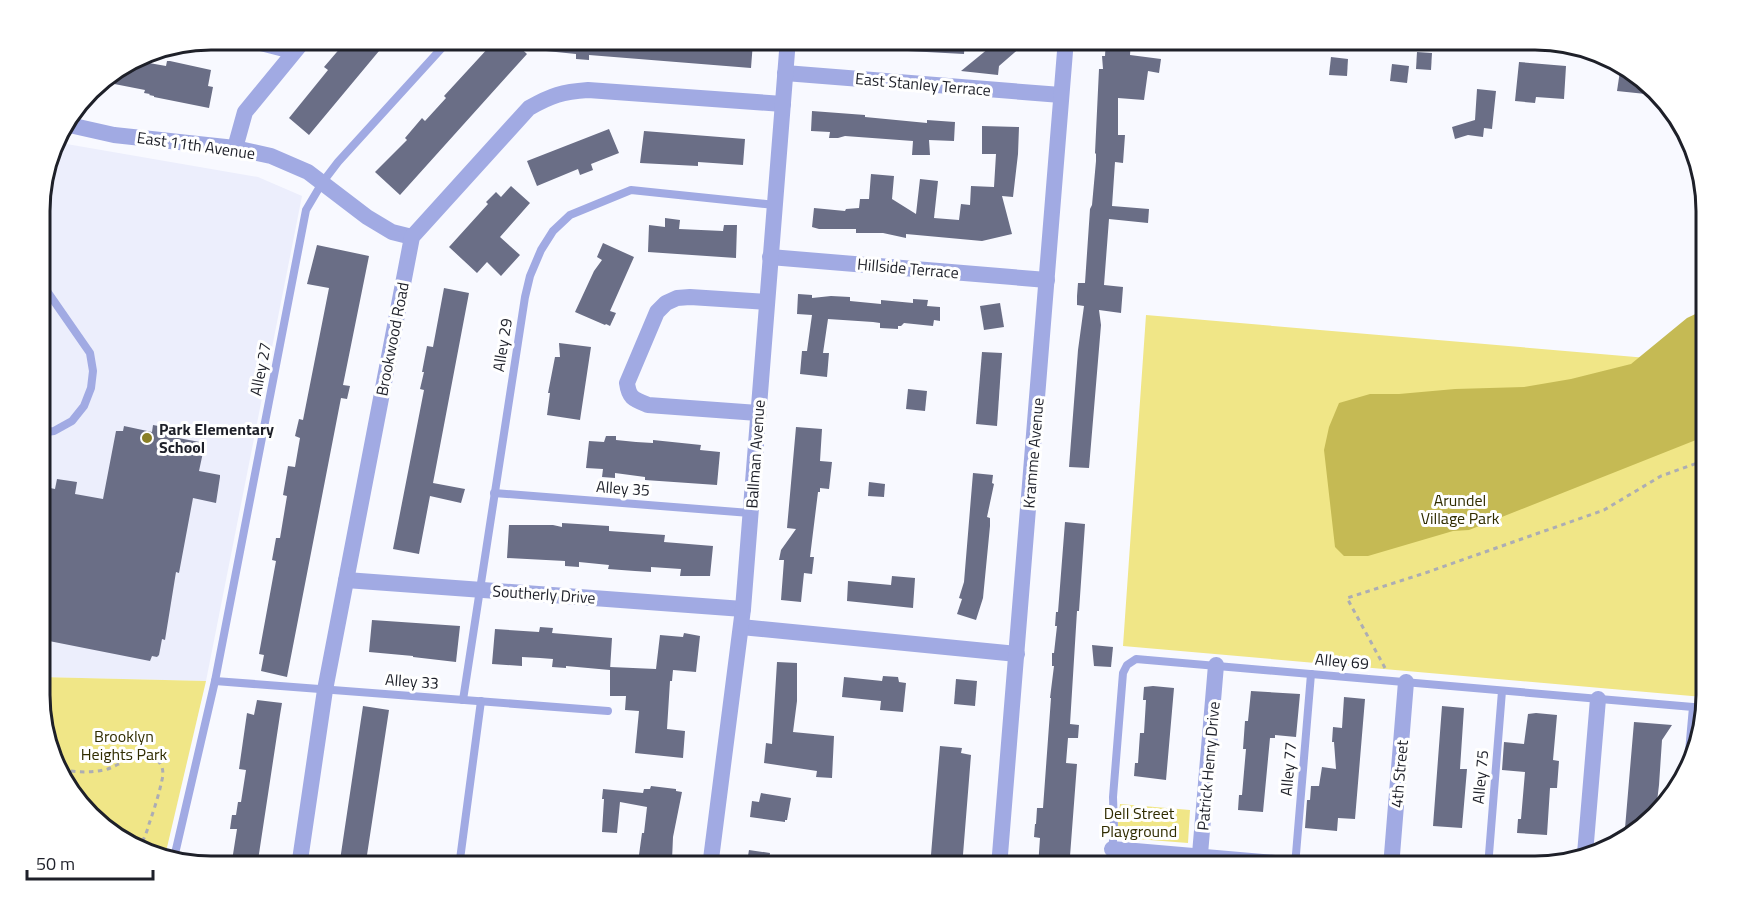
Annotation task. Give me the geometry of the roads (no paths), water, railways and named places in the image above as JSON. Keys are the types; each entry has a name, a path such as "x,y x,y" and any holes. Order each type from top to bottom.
{"street":[{"path":"236,148 245,112 296,50"},
{"name":"Ballman Avenue","path":"711,856 743,609 787,50"},
{"name":"Kramme Avenue","path":"1000,856 1065,50"},
{"name":"East Stanley Terrace","path":"785,73 1061,95"},
{"path":"412,237 528,108 547,98 565,92 588,90 783,104"},
{"name":"East 11th Avenue","path":"74,126 114,135 236,148 272,156 308,172 367,217 392,232 412,237"},
{"name":"Brookwood Road","path":"300,856 325,690 412,237"},
{"name":"Hillside Terrace","path":"770,257 1047,280"},
{"path":"758,413 648,405 629,394 627,383 657,312 666,303 677,298 690,297 767,302"},
{"name":"Southerly Drive","path":"346,580 743,609"},
{"path":"741,627 1017,654"},
{"name":"Patrick Henry Drive","path":"1200,856 1216,665"},
{"name":"4th Street","path":"1391,856 1399,681"},
{"path":"1585,848 1598,699"},
{"path":"1112,849 1159,856"}],"lane":[{"path":"269,50 291,56"},
{"name":"Alley 27","path":"175,852 215,681 306,210 338,162 440,50"},
{"name":"Alley 29","path":"463,700 525,297 541,250 553,231 570,214 631,190 775,205"},
{"path":"50,295 90,352 93,371 91,388 84,406 72,421 50,432"},
{"name":"Alley 35","path":"494,493 750,513"},
{"name":"Alley 69","path":"1112,856 1113,797 1123,673 1127,665 1136,659 1693,707 1690,740"},
{"name":"Alley 77","path":"1296,856 1311,674"},
{"name":"Alley 33","path":"215,681 608,711"},
{"name":"Alley 75","path":"1489,856 1502,691"},
{"path":"460,856 481,701"}],"place":[{"name":"Park Elementary School","path":"147,438"}],"park label":[{"name":"Arundel Village Park","path":"1460,509"},
{"name":"Brooklyn Heights Park","path":"124,745"},
{"name":"Dell Street Playground","path":"1139,822"}]}
